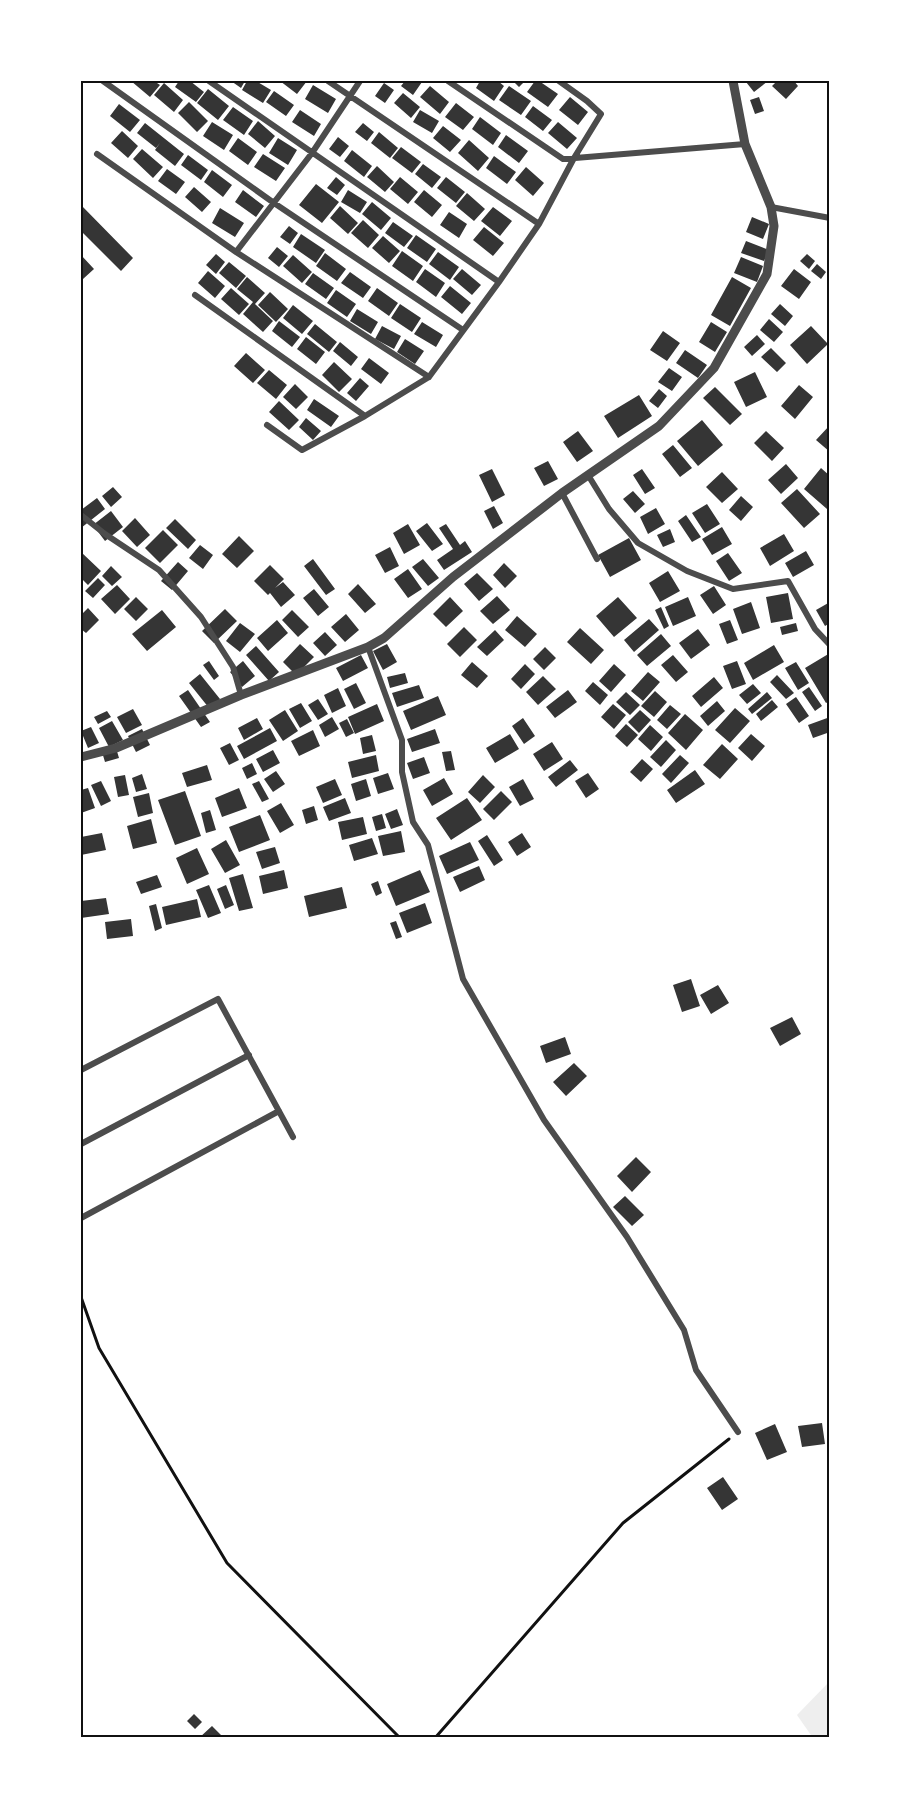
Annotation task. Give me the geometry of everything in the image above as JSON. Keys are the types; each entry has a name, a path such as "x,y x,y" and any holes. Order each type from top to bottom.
{"street":[{"path":"103,81 274,203 464,330"},
{"path":"209,81 499,282"},
{"path":"328,81 539,224"},
{"path":"236,252 312,153 360,81"},
{"path":"448,81 563,159 745,144"},
{"path":"267,425 302,450 429,377 539,224 574,158 601,114 559,81"},
{"path":"81,757 116,748 242,695 368,647 384,638 453,577 562,493 659,426 714,368 767,274 774,226 771,207 745,144 733,81"},
{"path":"98,154 236,252 429,377"},
{"path":"771,207 830,218"},
{"path":"195,295 364,416"},
{"path":"588,475 609,509 638,543 687,571 733,589 788,581 815,629 830,645"},
{"path":"562,493 597,559"},
{"path":"81,515 159,570 194,609 233,667 242,695"},
{"path":"368,647 402,740 402,772 413,822 428,845 463,979 544,1120 627,1237 684,1330 696,1370 738,1432"},
{"path":"81,1070 218,999 293,1137"},
{"path":"81,1144 249,1055"},
{"path":"81,1218 279,1111"}],"path":[{"path":"81,1297 99,1348 227,1563 400,1738"},
{"path":"435,1738 623,1522 738,1432"}],"shaded area":[{"path":"830,1681 830,1738 813,1738 797,1715"}],"building":[{"path":"131,81 154,81 160,85 150,97"},
{"path":"179,81 190,81 204,92 196,102 175,87"},
{"path":"231,81 245,81 241,88"},
{"path":"247,81 256,81 271,90 263,103 242,90"},
{"path":"280,81 307,81 297,94"},
{"path":"405,81 422,82 413,95 401,86"},
{"path":"480,81 498,81 504,86 494,101 476,88"},
{"path":"513,81 525,81 519,87"},
{"path":"535,81 539,81 558,94 548,107 527,92"},
{"path":"768,81 754,92 746,82"},
{"path":"777,81 794,81 798,86 786,99 772,86"},
{"path":"164,83 183,100 174,112 154,95"},
{"path":"384,83 394,90 385,103 375,96"},
{"path":"313,85 336,99 328,113 305,99"},
{"path":"430,86 449,102 440,114 420,97"},
{"path":"509,86 531,101 521,115 499,100"},
{"path":"208,89 229,106 218,120 197,103"},
{"path":"274,91 294,105 286,116 266,102"},
{"path":"403,93 420,107 411,118 394,103"},
{"path":"570,97 588,112 578,125 559,110"},
{"path":"759,97 764,111 755,114 750,100"},
{"path":"189,102 208,121 197,132 178,113"},
{"path":"456,103 474,117 463,130 445,117"},
{"path":"119,104 140,120 130,132 110,116"},
{"path":"533,106 552,120 543,131 525,117"},
{"path":"233,107 253,121 244,135 223,120"},
{"path":"300,110 321,124 314,136 292,122"},
{"path":"420,110 439,121 432,133 413,122"},
{"path":"480,117 501,133 493,145 472,129"},
{"path":"258,121 275,136 265,148 248,134"},
{"path":"212,122 233,135 224,150 203,136"},
{"path":"558,122 577,138 567,149 548,133"},
{"path":"145,123 184,154 175,166 155,150 160,143 156,148 137,133"},
{"path":"363,123 374,132 367,141 355,132"},
{"path":"443,126 461,140 450,152 433,138"},
{"path":"122,131 138,146 128,158 111,143"},
{"path":"379,132 398,148 390,158 371,143"},
{"path":"506,135 528,151 519,163 498,147"},
{"path":"338,137 349,146 340,157 329,149"},
{"path":"238,138 257,152 248,165 229,151"},
{"path":"278,138 297,150 288,165 269,153"},
{"path":"469,140 489,158 478,171 458,153"},
{"path":"401,147 421,162 412,173 392,158"},
{"path":"142,149 163,167 153,178 133,159"},
{"path":"352,150 372,166 364,177 344,161"},
{"path":"263,154 285,168 276,181 254,167"},
{"path":"188,155 208,170 201,180 181,165"},
{"path":"494,156 516,172 507,184 486,168"},
{"path":"423,164 441,177 432,188 415,174"},
{"path":"377,166 394,182 385,192 367,177"},
{"path":"526,167 544,183 533,196 515,180"},
{"path":"167,169 185,182 176,194 158,181"},
{"path":"212,170 232,185 223,197 204,182"},
{"path":"336,177 345,185 337,195 327,188"},
{"path":"400,177 418,192 408,204 390,189"},
{"path":"446,177 465,192 456,203 437,188"},
{"path":"316,184 339,202 322,223 299,205"},
{"path":"194,187 211,202 202,212 185,197"},
{"path":"243,190 264,206 256,217 235,202"},
{"path":"348,190 367,202 360,213 341,202"},
{"path":"424,190 442,205 432,217 414,202"},
{"path":"467,193 485,209 474,221 456,206"},
{"path":"372,202 391,218 381,230 362,214"},
{"path":"81,205 133,258 121,271 81,231"},
{"path":"340,206 358,223 348,234 330,218"},
{"path":"493,207 512,221 500,236 481,221"},
{"path":"220,208 244,223 235,237 212,223"},
{"path":"449,212 467,224 459,238 440,225"},
{"path":"752,217 769,224 763,239 746,232"},
{"path":"363,220 379,235 368,248 351,233"},
{"path":"393,222 413,236 404,247 385,233"},
{"path":"289,226 298,233 290,244 280,237"},
{"path":"484,227 504,243 493,256 473,240"},
{"path":"301,234 325,250 316,263 293,247"},
{"path":"416,235 436,249 427,262 407,248"},
{"path":"383,236 400,251 389,263 372,248"},
{"path":"746,241 769,250 764,261 741,253"},
{"path":"277,247 288,256 279,267 268,258"},
{"path":"402,251 423,266 413,281 392,266"},
{"path":"438,252 459,267 450,280 429,264"},
{"path":"325,253 346,269 337,281 316,266"},
{"path":"216,254 225,262 216,274 206,265"},
{"path":"807,254 815,261 809,269 800,261"},
{"path":"81,255 94,269 83,279 81,277"},
{"path":"293,255 312,272 302,283 283,266"},
{"path":"741,257 763,266 757,282 734,273"},
{"path":"229,262 246,276 236,288 219,273"},
{"path":"817,264 826,272 821,279 811,271"},
{"path":"425,269 445,283 436,297 416,282"},
{"path":"462,269 481,285 472,295 453,279"},
{"path":"794,269 811,282 799,299 781,286"},
{"path":"208,271 225,286 215,298 198,283"},
{"path":"350,272 371,287 363,298 341,283"},
{"path":"313,273 334,288 326,299 305,284"},
{"path":"247,277 265,293 255,304 273,321 263,332 243,314 253,302 237,289"},
{"path":"732,277 751,288 730,326 711,315"},
{"path":"450,286 471,303 462,314 441,297"},
{"path":"231,288 249,304 239,315 221,299"},
{"path":"377,288 398,303 389,316 368,301"},
{"path":"336,290 356,304 347,317 327,303"},
{"path":"270,292 288,309 276,322 258,305"},
{"path":"400,304 421,318 412,332 391,318"},
{"path":"780,304 793,316 785,326 771,314"},
{"path":"293,305 313,321 302,334 283,318"},
{"path":"357,309 378,322 371,334 350,321"},
{"path":"769,319 783,332 774,342 760,330"},
{"path":"279,321 300,337 292,347 272,331"},
{"path":"422,322 443,335 436,347 414,334"},
{"path":"711,322 727,332 715,352 699,342"},
{"path":"315,324 337,342 329,352 307,334"},
{"path":"382,326 401,336 394,349 375,339"},
{"path":"811,326 828,344 807,364 790,345"},
{"path":"663,331 680,343 667,361 650,350"},
{"path":"757,335 765,344 752,356 744,347"},
{"path":"306,337 325,352 316,364 297,349"},
{"path":"405,339 424,351 415,364 397,352"},
{"path":"340,342 358,357 351,366 333,351"},
{"path":"771,348 786,363 777,372 761,357"},
{"path":"685,350 707,365 698,378 676,363"},
{"path":"246,353 265,370 253,383 234,366"},
{"path":"369,358 389,373 381,384 361,369"},
{"path":"334,362 352,379 339,392 322,375"},
{"path":"669,368 682,377 672,391 658,382"},
{"path":"269,370 287,385 276,399 257,383"},
{"path":"755,372 767,397 746,407 734,382"},
{"path":"360,378 369,386 356,401 347,393"},
{"path":"295,384 308,397 296,409 283,397"},
{"path":"799,385 813,397 795,419 781,406"},
{"path":"715,387 742,414 730,425 703,398"},
{"path":"659,389 667,396 658,408 649,401"},
{"path":"639,395 652,416 618,438 604,416"},
{"path":"314,399 339,416 331,427 307,410"},
{"path":"279,401 299,420 289,430 269,412"},
{"path":"306,418 321,431 313,440 299,427"},
{"path":"702,420 723,445 698,466 677,441"},
{"path":"830,425 830,452 816,440"},
{"path":"578,431 593,451 577,462 563,442"},
{"path":"766,431 784,448 772,461 754,443"},
{"path":"673,445 692,468 680,477 662,454"},
{"path":"548,461 558,479 544,486 534,468"},
{"path":"786,464 798,478 781,494 768,480"},
{"path":"821,468 830,476 830,505 827,509 804,489"},
{"path":"492,469 505,495 492,502 479,475"},
{"path":"642,469 655,488 645,494 633,475"},
{"path":"722,472 738,489 722,503 706,487"},
{"path":"113,487 122,497 111,507 102,496"},
{"path":"797,489 820,514 804,528 781,503"},
{"path":"633,491 645,504 635,513 623,499"},
{"path":"741,496 753,507 741,521 729,510"},
{"path":"97,498 105,509 81,528 81,510"},
{"path":"707,504 720,524 705,533 692,513"},
{"path":"494,506 503,523 493,529 484,511"},
{"path":"656,508 665,524 648,534 640,517"},
{"path":"111,511 123,527 105,541 93,525"},
{"path":"686,515 701,537 692,542 678,521"},
{"path":"135,518 150,535 137,547 122,531"},
{"path":"175,519 196,540 188,549 166,528"},
{"path":"427,523 443,544 432,551 416,531"},
{"path":"408,524 420,545 404,554 393,533"},
{"path":"446,524 460,545 465,541 472,552 444,570 437,560 453,549 439,528"},
{"path":"722,527 732,544 712,555 702,539"},
{"path":"670,529 675,542 663,547 657,535"},
{"path":"163,530 178,545 160,563 145,548"},
{"path":"784,534 794,551 770,566 760,548"},
{"path":"239,536 254,551 237,568 222,554"},
{"path":"629,538 641,560 610,577 598,555"},
{"path":"200,545 213,555 203,569 189,558"},
{"path":"390,547 399,566 385,573 375,555"},
{"path":"806,551 814,565 793,577 785,563"},
{"path":"81,552 101,571 88,585 81,578"},
{"path":"728,553 742,573 729,581 716,561"},
{"path":"313,559 335,589 326,595 304,566"},
{"path":"423,559 439,578 428,586 412,567"},
{"path":"178,562 188,571 172,590 161,581"},
{"path":"504,563 517,576 505,588 493,575"},
{"path":"270,565 284,579 275,588 283,582 295,595 281,607 270,593 268,595 254,581"},
{"path":"111,566 122,577 112,586 102,576"},
{"path":"408,569 422,589 408,598 394,579"},
{"path":"668,571 680,591 660,602 649,583"},
{"path":"477,573 493,589 479,601 464,584"},
{"path":"98,578 105,585 93,598 85,591"},
{"path":"358,584 376,604 365,613 348,594"},
{"path":"117,585 130,599 115,614 101,599"},
{"path":"714,586 726,605 713,614 700,595"},
{"path":"314,589 329,607 318,616 303,598"},
{"path":"788,593 793,619 771,623 766,597"},
{"path":"497,596 510,610 493,624 480,611"},
{"path":"136,597 148,609 136,621 124,609"},
{"path":"450,597 463,611 446,627 433,614"},
{"path":"618,597 637,618 614,637 596,616"},
{"path":"688,597 696,616 673,626 665,607"},
{"path":"751,602 760,628 742,634 733,609"},
{"path":"830,602 830,623 825,626 816,610"},
{"path":"661,607 669,626 664,629 655,610"},
{"path":"88,608 99,620 86,633 81,629 81,615"},
{"path":"225,609 237,621 214,643 202,631"},
{"path":"162,610 176,627 147,651 132,634"},
{"path":"292,610 309,627 298,637 282,620"},
{"path":"346,614 359,630 345,642 331,627"},
{"path":"517,616 537,634 525,647 505,630"},
{"path":"649,619 659,630 634,652 624,640"},
{"path":"277,620 288,633 268,651 257,638"},
{"path":"730,620 738,640 727,644 719,624"},
{"path":"240,623 255,634 240,652 226,641"},
{"path":"796,623 798,631 782,635 780,627"},
{"path":"464,627 477,640 460,657 447,644"},
{"path":"580,628 604,650 591,664 567,642"},
{"path":"698,629 710,645 691,659 679,643"},
{"path":"495,630 504,640 487,656 477,647"},
{"path":"325,632 337,645 325,656 313,643"},
{"path":"661,634 671,646 647,666 637,655"},
{"path":"300,644 314,657 296,675 283,662"},
{"path":"387,644 397,662 383,670 373,651"},
{"path":"774,645 784,662 753,680 744,663"},
{"path":"256,646 279,672 269,681 246,655"},
{"path":"545,647 556,658 544,670 533,659"},
{"path":"830,653 830,701 826,703 805,668"},
{"path":"361,655 368,668 343,681 336,668"},
{"path":"673,655 688,672 676,682 661,665"},
{"path":"209,661 219,676 214,680 203,665"},
{"path":"243,661 255,676 242,687 230,672"},
{"path":"737,661 746,684 732,689 723,666"},
{"path":"472,662 488,676 477,688 461,675"},
{"path":"796,662 809,683 798,690 785,668"},
{"path":"525,664 535,674 521,689 511,679"},
{"path":"614,664 626,675 611,692 599,681"},
{"path":"648,672 660,682 643,701 631,691"},
{"path":"405,673 408,683 390,688 387,677"},
{"path":"200,674 220,699 209,708 189,683"},
{"path":"777,675 794,693 786,699 770,682"},
{"path":"543,676 556,689 538,705 526,692"},
{"path":"714,677 723,688 701,707 692,696"},
{"path":"593,682 608,695 600,705 585,691"},
{"path":"356,683 366,703 354,709 344,689"},
{"path":"753,684 761,693 747,704 739,695"},
{"path":"419,685 424,698 397,707 392,693"},
{"path":"809,687 822,706 815,711 802,692"},
{"path":"338,688 346,706 332,713 324,695"},
{"path":"188,690 210,722 201,727 179,696"},
{"path":"568,690 577,702 555,718 546,707"},
{"path":"655,691 667,702 654,717 641,706"},
{"path":"626,692 640,705 630,715 616,702"},
{"path":"767,692 772,698 752,714 748,709"},
{"path":"438,696 446,715 411,730 403,711"},
{"path":"796,697 809,716 799,723 786,704"},
{"path":"318,699 328,714 318,720 308,705"},
{"path":"772,700 778,707 761,721 756,714"},
{"path":"717,701 725,711 708,726 700,716"},
{"path":"301,703 312,721 300,728 289,709"},
{"path":"377,704 384,721 355,734 348,717"},
{"path":"613,704 626,715 614,729 601,717"},
{"path":"670,705 681,714 667,729 657,720"},
{"path":"735,708 750,721 730,743 715,730"},
{"path":"133,709 142,725 126,733 117,717"},
{"path":"285,710 298,731 283,741 269,720"},
{"path":"640,710 651,720 639,733 628,722"},
{"path":"107,711 111,717 98,724 94,717"},
{"path":"685,714 703,730 686,750 668,733"},
{"path":"332,717 339,729 325,737 319,725"},
{"path":"830,717 830,732 813,738 808,725"},
{"path":"257,718 263,729 244,740 238,728"},
{"path":"523,718 535,736 524,744 512,726"},
{"path":"347,719 354,733 346,737 339,723"},
{"path":"112,721 123,740 109,747 99,728"},
{"path":"626,724 638,735 627,747 615,736"},
{"path":"650,725 663,737 651,751 638,739"},
{"path":"91,727 99,743 88,748 81,731"},
{"path":"270,728 277,741 244,759 237,746"},
{"path":"142,729 150,745 136,752 128,736"},
{"path":"435,729 440,743 412,752 407,739"},
{"path":"313,730 320,746 299,756 291,741"},
{"path":"510,734 519,749 495,763 486,748"},
{"path":"751,734 765,746 752,761 738,748"},
{"path":"372,735 376,751 363,754 360,738"},
{"path":"666,740 676,750 661,767 650,757"},
{"path":"552,742 563,759 544,771 533,754"},
{"path":"230,743 239,760 229,765 220,748"},
{"path":"722,744 738,759 720,779 703,765"},
{"path":"116,748 119,758 105,762 102,752"},
{"path":"273,750 280,763 263,772 256,759"},
{"path":"451,751 455,770 446,771 442,752"},
{"path":"376,755 379,771 352,778 348,762"},
{"path":"680,755 689,763 671,783 662,774"},
{"path":"424,757 430,773 413,779 407,763"},
{"path":"642,759 653,769 641,782 630,772"},
{"path":"570,760 578,770 556,787 548,777"},
{"path":"252,763 257,774 247,779 242,768"},
{"path":"207,765 212,780 187,787 182,773"},
{"path":"695,770 705,784 676,803 667,790"},
{"path":"276,771 285,784 273,792 264,779"},
{"path":"388,773 394,789 378,794 373,778"},
{"path":"588,773 599,789 586,798 575,781"},
{"path":"142,774 147,789 136,792 132,778"},
{"path":"125,775 129,795 118,797 114,777"},
{"path":"483,775 495,787 480,803 468,792"},
{"path":"444,778 453,794 432,806 423,790"},
{"path":"335,779 342,795 323,803 316,787"},
{"path":"366,779 371,796 356,801 351,784"},
{"path":"523,779 534,799 520,806 509,787"},
{"path":"101,781 111,801 101,806 91,785"},
{"path":"259,781 269,799 262,802 252,784"},
{"path":"88,788 95,808 81,813 81,790"},
{"path":"239,788 247,808 222,817 215,798"},
{"path":"185,791 201,836 175,845 158,800"},
{"path":"501,791 512,802 494,820 483,809"},
{"path":"149,793 153,813 138,817 133,797"},
{"path":"345,798 351,813 329,821 323,807"},
{"path":"467,798 482,820 451,840 436,818"},
{"path":"281,803 294,825 280,833 267,811"},
{"path":"314,806 318,820 306,824 302,810"},
{"path":"397,809 403,825 391,829 385,814"},
{"path":"210,810 216,830 206,833 201,813"},
{"path":"382,814 386,828 376,831 372,817"},
{"path":"260,815 270,840 239,852 229,827"},
{"path":"363,817 367,834 342,840 338,822"},
{"path":"151,819 157,843 133,849 127,826"},
{"path":"401,831 405,852 383,856 378,836"},
{"path":"102,833 106,850 81,855 81,837"},
{"path":"522,833 531,847 517,856 508,842"},
{"path":"487,835 503,860 494,866 478,841"},
{"path":"372,838 378,854 354,861 349,845"},
{"path":"226,840 240,865 225,873 211,849"},
{"path":"470,842 479,860 447,874 439,856"},
{"path":"275,847 280,863 262,869 256,852"},
{"path":"197,848 209,874 187,884 176,858"},
{"path":"479,866 485,880 460,892 453,877"},
{"path":"284,870 288,888 263,894 259,876"},
{"path":"420,870 430,892 396,906 387,884"},
{"path":"243,874 253,908 239,911 229,878"},
{"path":"157,875 162,887 141,894 136,882"},
{"path":"378,881 382,893 376,896 371,884"},
{"path":"209,885 221,913 208,918 196,890"},
{"path":"226,885 234,905 225,909 217,889"},
{"path":"342,887 347,908 309,917 304,896"},
{"path":"106,898 109,914 81,918 81,901"},
{"path":"197,899 201,917 166,925 162,907"},
{"path":"425,903 432,923 407,933 399,913"},
{"path":"156,904 162,928 155,931 149,906"},
{"path":"131,919 133,936 107,939 105,922"},
{"path":"396,921 402,937 396,939 390,923"},
{"path":"691,979 700,1006 682,1012 673,985"},
{"path":"718,985 729,1003 711,1014 700,995"},
{"path":"792,1017 801,1034 780,1046 770,1028"},
{"path":"565,1037 571,1054 546,1063 540,1046"},
{"path":"574,1063 587,1076 566,1096 553,1082"},
{"path":"636,1157 651,1172 632,1192 617,1176"},
{"path":"625,1196 644,1215 632,1226 613,1207"},
{"path":"822,1423 825,1444 802,1447 798,1426"},
{"path":"775,1424 787,1452 767,1460 755,1433"},
{"path":"723,1477 738,1499 722,1510 707,1488"},
{"path":"194,1714 202,1722 195,1729 187,1721"},
{"path":"212,1726 224,1738 199,1738"}]}
